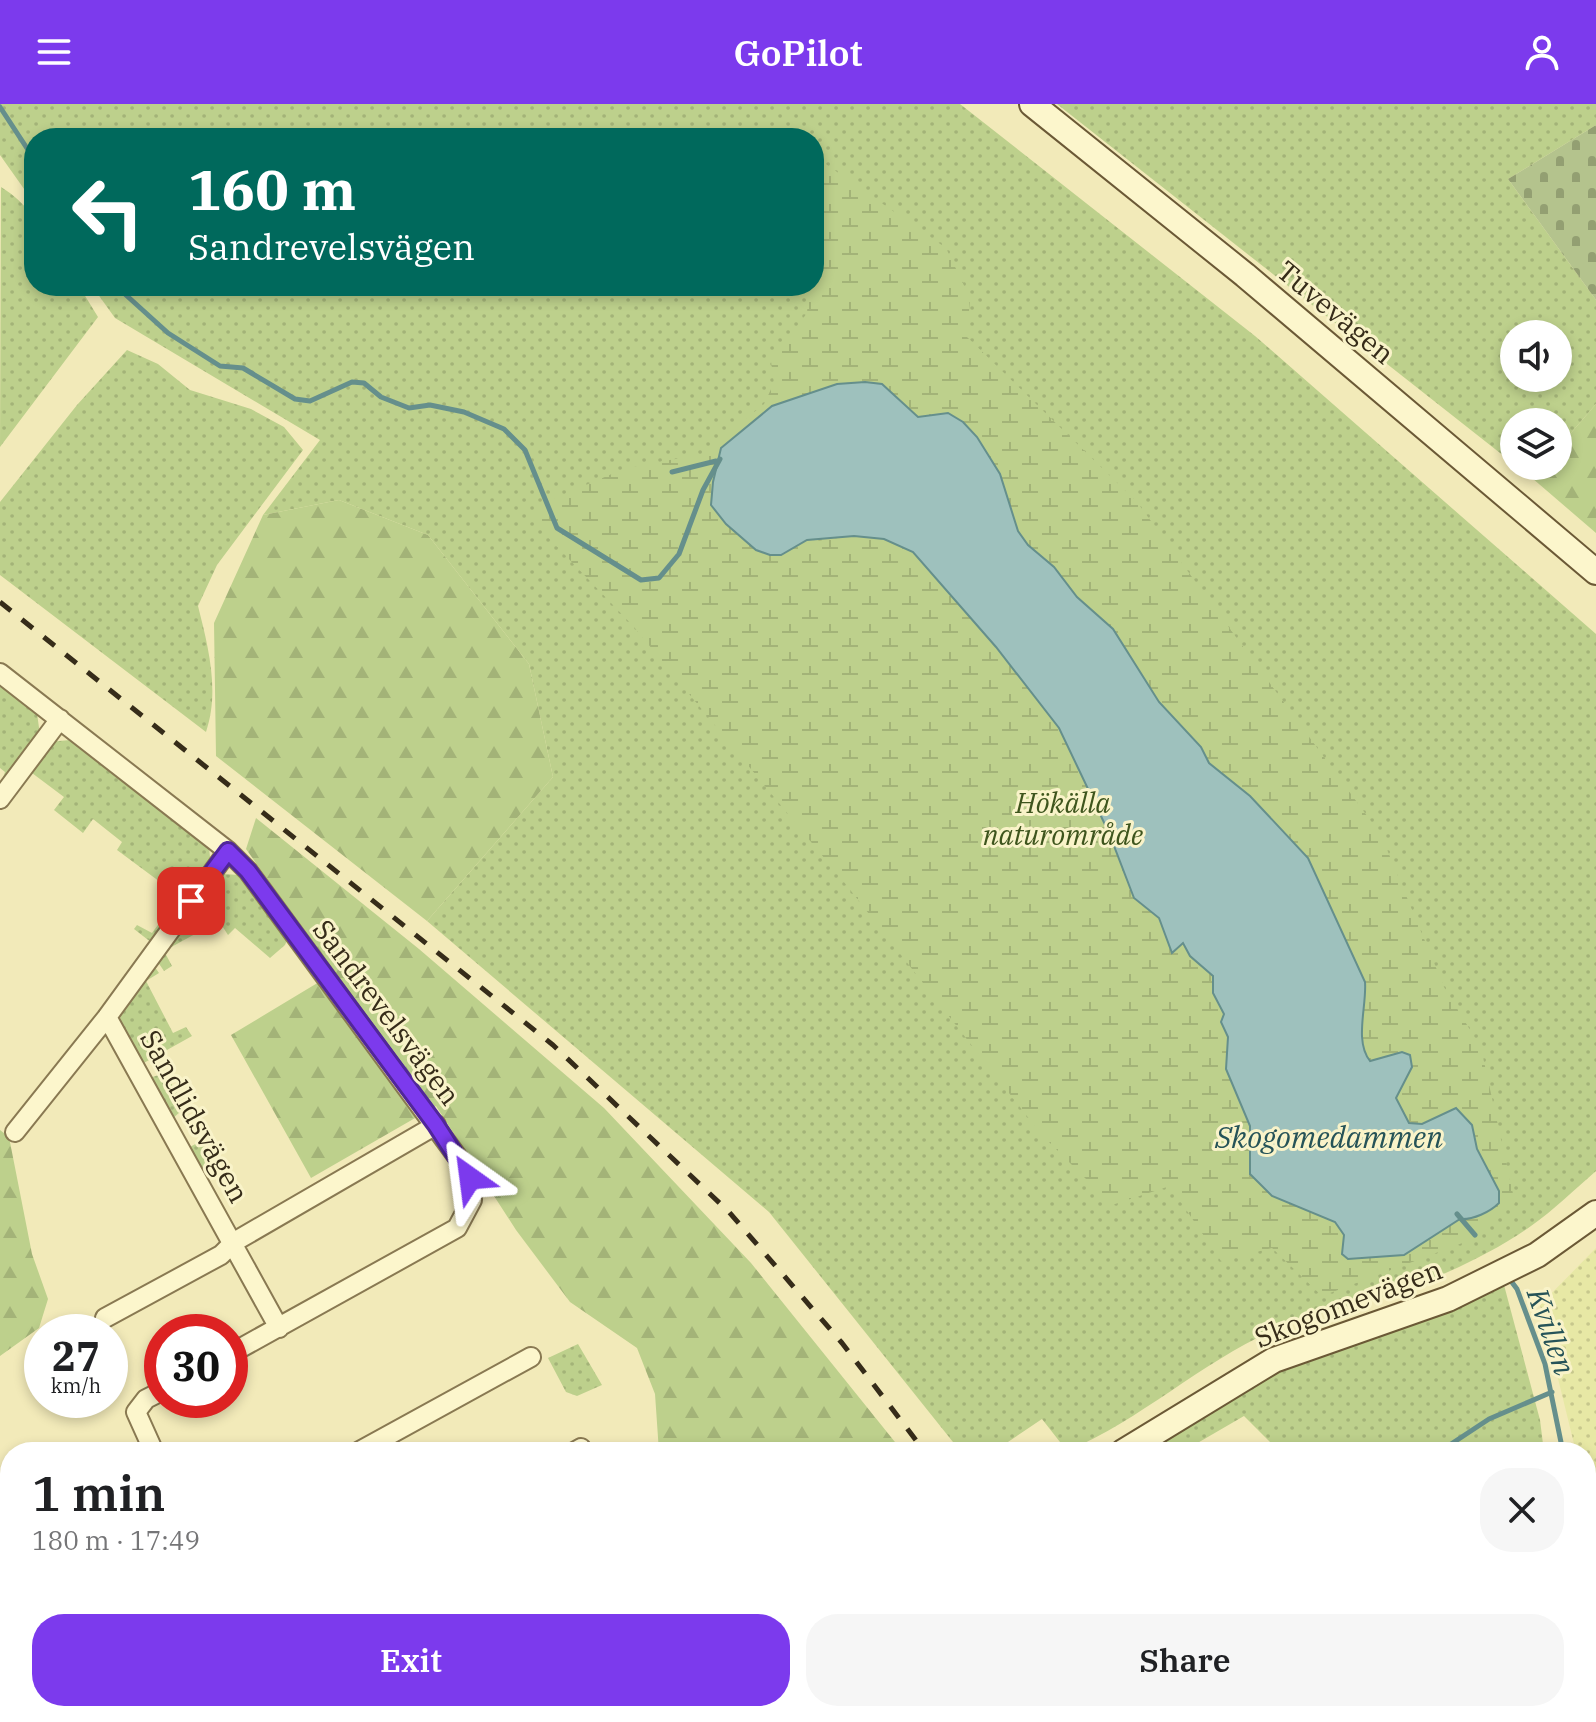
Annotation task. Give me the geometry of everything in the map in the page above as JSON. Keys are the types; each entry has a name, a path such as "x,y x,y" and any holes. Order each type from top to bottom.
{"main road":[{"name":"Tuvevägen","path":"1032,104 1256,284 1596,572"},
{"name":"Skogomevägen","path":"1139,1442 1274,1360 1448,1299 1529,1259 1596,1213"}],"street":[{"name":"Sandrevelsvägen","path":"0,673 228,851 248,871 436,1125 470,1178 472,1200 465,1219 445,1237 279,1328"},
{"path":"0,799 60,719"},
{"path":"15,1132 107,1017 228,851"},
{"name":"Sandlidsvägen","path":"107,1017 279,1328"},
{"name":"Sandlidsvägen","path":"112,1314 221,1255 234,1242 436,1125"},
{"path":"248,1344 279,1328"},
{"path":"376,1442 531,1357"},
{"path":"144,1402 136,1412 150,1442"}],"green space":[{"name":"Hökälla naturområde","path":"0,104 960,104 1255,336 1596,634 1596,1171 1540,1220 1490,1251 1399,1292 1272,1331 1220,1359 1120,1424 1086,1442 1060,1442 1042,1419 1008,1442 953,1442 769,1212 427,921 553,777 529,664 428,535 339,500 263,515 320,440 115,318 99,296 824,296 824,128 24,128 24,189 0,155"},
{"path":"1057,104 1596,104 1596,125 1508,179 1596,300 1596,404 1572,432 1572,408 1500,408 1500,453"},
{"path":"1596,125 1596,300 1508,179"},
{"path":"824,163 946,248 970,298 967,337 1137,502 1381,835 1444,987 1481,1048 1515,1203 1465,1242 1322,1296 1272,1248 1221,1261 1170,1186 1112,1205 1041,1134 844,882 634,627 544,533 536,513 548,501 626,468 703,454 764,404 774,383 771,361 807,313 808,296 824,296","holes":["837,384 882,384 918,417 948,413 1000,474 1018,531 1028,545 1054,567 1077,597 1113,629 1159,702 1201,747 1209,763 1308,858 1365,982 1362,1033 1370,1061 1402,1052 1412,1067 1396,1098 1409,1123 1422,1124 1456,1108 1472,1125 1477,1149 1499,1191 1499,1203 1494,1208 1461,1219 1404,1255 1366,1257 1342,1254 1344,1234 1335,1222 1272,1196 1250,1174 1250,1126 1226,1069 1228,1037 1221,1022 1225,1014 1213,993 1213,976 1190,956 1182,942 1171,953 1159,918 1134,898 1109,833 1059,728 996,647 913,551 884,539 854,536 796,544 711,495 717,461 772,406"]},
{"path":"1,187 24,206 24,296 85,296 98,317 0,447"},
{"path":"127,350 158,364 190,390 251,409 284,427 303,450 217,565 198,606 209,653 212,685 206,732 0,575 0,502 77,405"},
{"path":"1596,404 1596,533 1534,480 1572,480 1572,432"},
{"path":"339,500 428,535 529,664 553,777 427,921 216,756 214,623 263,515"},
{"path":"0,685 37,713 40,735 0,786 5,772 0,768"},
{"path":"70,740 209,847 211,867 152,943 134,929 137,925 152,933 179,896 117,850 122,842 93,819 83,833 54,810 64,797 28,770 49,742"},
{"path":"256,818 419,949 604,1108 751,1263 895,1442 658,1442 655,1394 637,1348 570,1302 516,1230 436,1106 311,1178 231,1035 334,973 246,849"},
{"path":"222,874 240,875 288,938 285,945 270,958 235,928 228,935 219,921 164,951 172,966 164,971 155,958"},
{"path":"152,963 159,973 146,981 173,1033 186,1027 192,1036 142,1064 124,1031 120,1011 129,992"},
{"path":"159,1075 169,1081 178,1095 180,1112 172,1119 149,1078"},
{"path":"0,1130 9,1137 32,1254 48,1299 43,1314 24,1314 24,1339 0,1356"},
{"path":"203,1140 218,1169 203,1178 186,1149"},
{"path":"1596,1248 1596,1442 1574,1442 1540,1305"},
{"path":"1504,1285 1540,1420 1543,1442 1270,1442 1244,1416 1199,1442 1156,1442 1279,1369"},
{"path":"578,1344 602,1385 577,1396 566,1392 548,1358"}],"water":[{"name":"Skogomedammen","path":"837,384 882,384 918,417 948,413 963,422 977,437 1000,474 1018,531 1028,545 1054,567 1077,597 1113,629 1159,702 1201,747 1209,763 1250,796 1308,858 1365,982 1362,1034 1365,1053 1370,1061 1402,1052 1410,1055 1412,1067 1396,1098 1409,1123 1422,1124 1456,1108 1472,1125 1477,1149 1499,1191 1499,1203 1476,1217 1460,1219 1404,1255 1348,1259 1342,1254 1344,1235 1335,1222 1272,1196 1250,1174 1250,1126 1226,1069 1228,1037 1221,1022 1224,1014 1213,993 1213,976 1190,956 1183,943 1172,953 1159,918 1134,898 1109,833 1059,728 996,647 913,552 884,539 854,536 807,540 781,555 770,555 756,550 726,524 711,505 721,448 772,406"}],"waterway":[{"path":"0,107 24,144"},
{"path":"127,296 168,333 220,366 243,368 295,399 310,401 352,382 364,383 381,397 409,408 430,405 464,412 504,429 525,450 557,528 641,580 659,578 679,554 703,490 720,459"},
{"path":"672,472 716,461"},
{"path":"1457,1214 1475,1235"},
{"name":"Kvillen","path":"1508,1277 1517,1289 1545,1364 1561,1442"},
{"path":"1454,1442 1489,1419 1552,1392"}],"railway":[{"path":"0,602 553,1045 729,1212 842,1343 917,1442"}],"route":[{"path":"191,901 228,851 248,871 436,1125 470,1178"}]}
